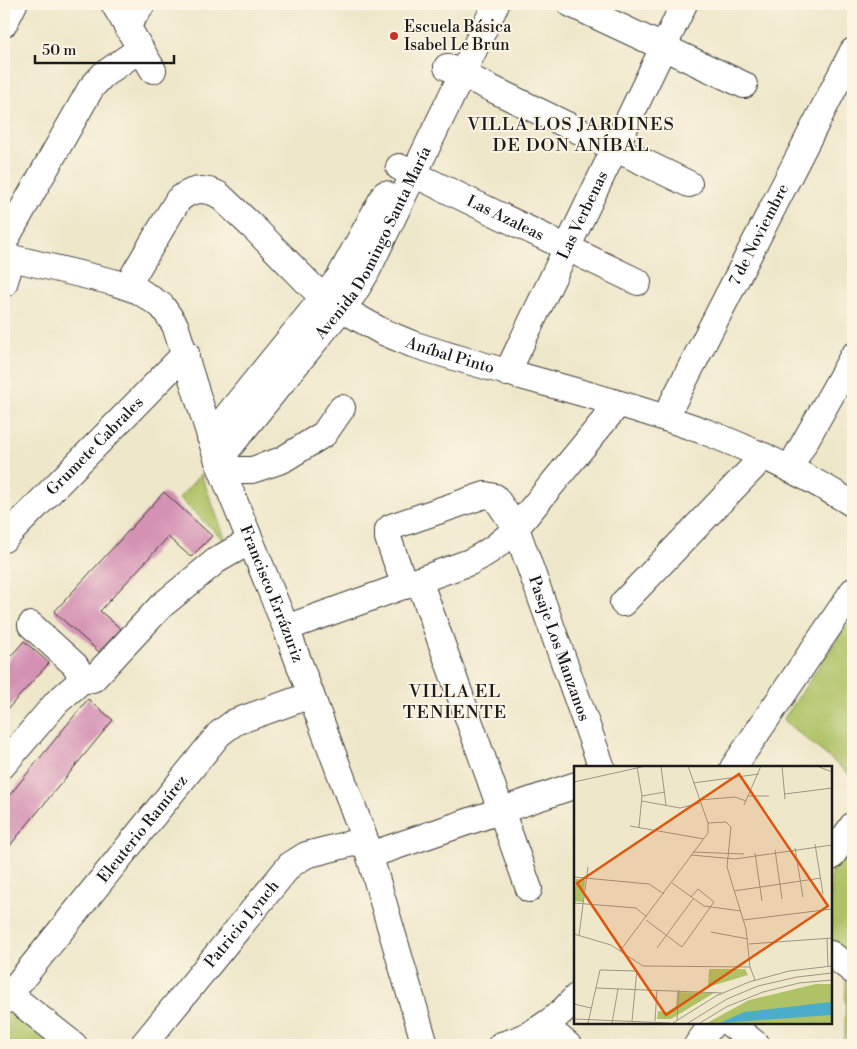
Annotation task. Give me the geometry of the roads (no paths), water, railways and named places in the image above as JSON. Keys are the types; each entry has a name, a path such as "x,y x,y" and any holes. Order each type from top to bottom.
{"street":[{"path":"4,24 14,4"},
{"path":"4,284 6,252 91,88 103,75 146,59 121,15 142,4"},
{"name":"Avenida Domingo Santa María","path":"214,449 332,304 366,273 407,170 453,70 476,4"},
{"name":"Avenida Domingo Santa María","path":"453,70 496,4"},
{"path":"572,4 744,85"},
{"name":"Las Verbenas","path":"507,373 684,4"},
{"name":"7 de Noviembre","path":"665,418 853,51"},
{"path":"453,70 689,184"},
{"name":"Las Azaleas","path":"407,170 638,282"},
{"name":"Aníbal Pinto","path":"127,286 178,200 189,192 205,190 219,195 332,304 381,331 412,344 665,418 715,436 790,468 853,504"},
{"name":"Francisco Errázuriz","path":"6,252 140,291 162,306 175,325 186,353 214,449 286,628 367,847 420,1041"},
{"name":"Grumete Cabrales","path":"4,539 186,353"},
{"path":"790,468 853,356"},
{"path":"286,628 470,562 487,554 516,528 618,404"},
{"path":"214,449 236,470 252,470 282,460 324,434 342,408"},
{"path":"623,603 764,456"},
{"path":"516,528 497,500 488,494 395,525 388,530 388,538 412,583 501,810 529,889"},
{"name":"Pasaje Los Manzanos","path":"516,528 601,766"},
{"path":"4,764 57,702 81,681 93,679 161,606 217,560 250,541"},
{"path":"734,766 853,591"},
{"path":"31,625 75,665 81,681"},
{"name":"Eleuterio Ramírez","path":"5,995 220,734 240,720 310,695"},
{"name":"Patricio Lynch","path":"143,1045 290,865 306,855 367,847 501,810 574,786"},
{"path":"832,856 853,825"},
{"path":"832,955 853,971"},
{"path":"5,995 74,1045"},
{"path":"501,1045 530,1035 546,1026 574,1000"},
{"path":"697,1045 712,1024"},
{"path":"730,1024 757,1045"},
{"path":"546,1026 568,1045"}],"place":[{"name":"Escuela Básica Isabel Le Brun","path":"394,36"}],"district":[{"name":"VILLA LOS JARDINES DE DON ANÍBAL","path":"571,134"},
{"name":"VILLA EL TENIENTE","path":"455,701"}]}
